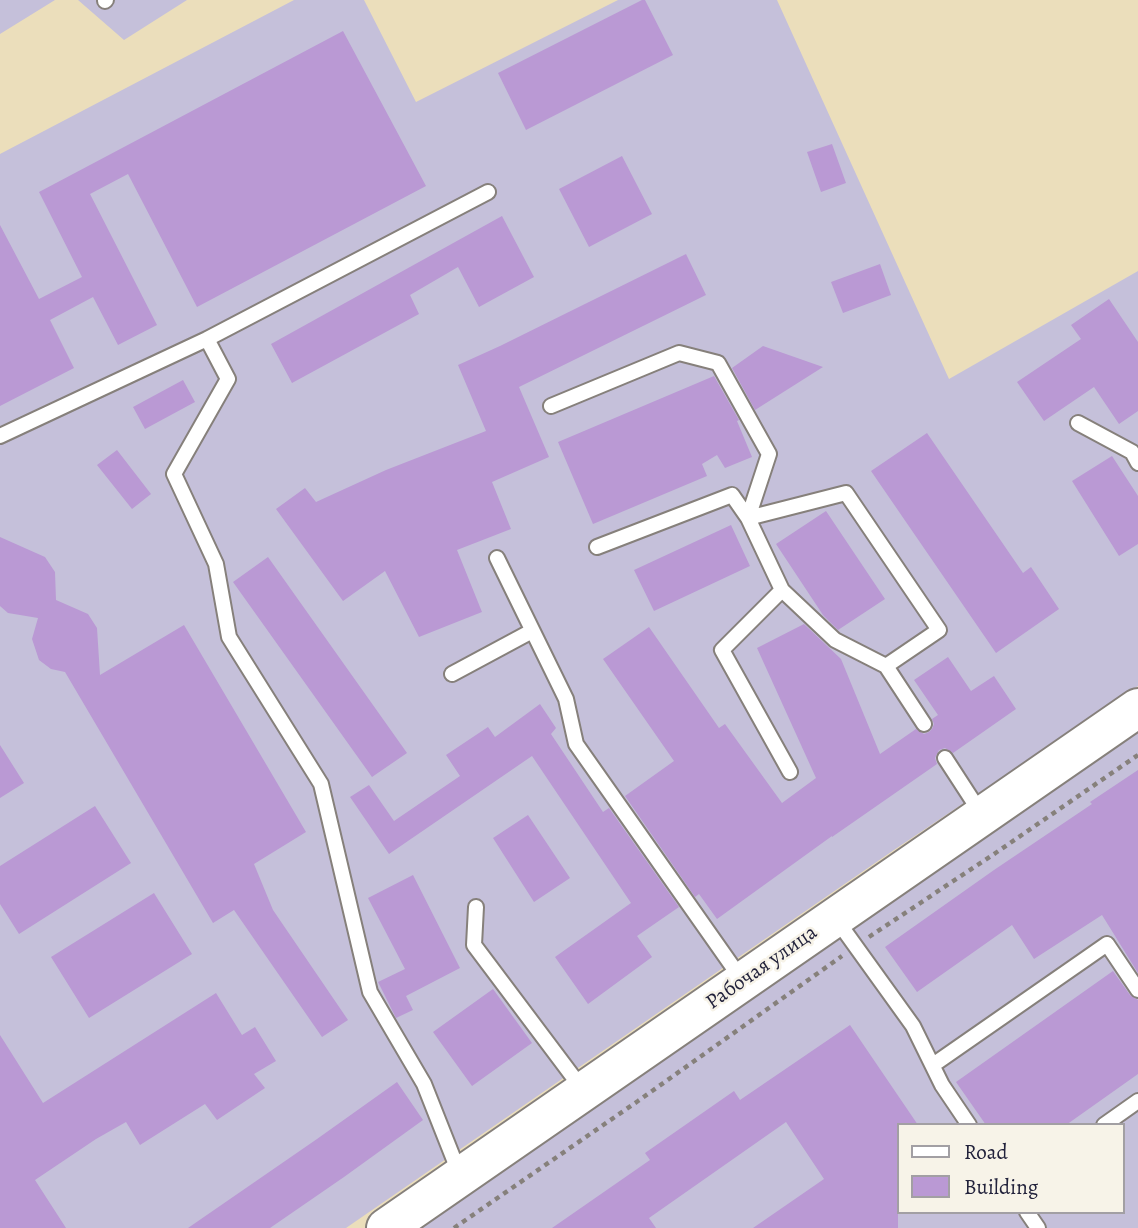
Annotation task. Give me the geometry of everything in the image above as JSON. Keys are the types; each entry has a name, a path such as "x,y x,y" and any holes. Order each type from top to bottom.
{"street":[{"name":"Рабочая улица","path":"386,1228 743,981 845,932 982,816 1136,713"}],"lane":[{"path":"0,436 206,340 488,192"},
{"path":"206,340 228,379 174,474 216,564 229,637 321,784 370,992 424,1084 460,1177"},
{"path":"551,406 679,354 718,363 769,454 748,518"},
{"path":"1078,423 1132,452 1138,463"},
{"path":"748,518 846,493 939,630 886,666"},
{"path":"597,547 732,495 748,518 782,590 835,640 886,666 924,724"},
{"path":"497,558 566,699 576,744 743,981"},
{"path":"782,590 722,650 790,772"},
{"path":"453,674 532,631"},
{"path":"945,758 982,816"},
{"path":"476,907 474,945 584,1092"},
{"path":"845,932 914,1026 942,1085 968,1123"},
{"path":"933,1065 1107,944 1138,990"},
{"path":"1107,1123 1138,1101"}],"path":[{"path":"454,1228 638,1101 845,932 998,852 1138,755"}],"shaded area":[{"path":"0,0 55,0 0,34"},
{"path":"78,0 187,0 124,40"},
{"path":"294,0 364,0 416,102 618,0 777,0 949,379 1138,271 1138,686 891,852 346,1228 0,1228 0,154"},
{"path":"1138,724 1138,1228 408,1228"}],"building":[{"path":"645,0 673,55 526,130 498,73"},
{"path":"343,31 426,186 197,307 128,174 90,194 157,325 118,345 93,297 50,320 74,368 0,406 0,225 39,299 82,277 39,192"},
{"path":"832,144 846,183 821,192 807,152"},
{"path":"622,156 652,214 589,247 559,189"},
{"path":"502,216 534,277 479,307 458,267 410,295 419,314 292,383 271,344"},
{"path":"686,254 706,295 519,387 549,457 492,482 511,529 457,550 482,612 419,637 385,571 343,601 276,509 305,488 316,502 386,470 486,431 458,365"},
{"path":"880,264 891,295 843,313 831,282"},
{"path":"1109,299 1138,342 1138,411 1119,424 1094,387 1044,421 1017,382 1081,339 1071,325"},
{"path":"763,346 823,367 755,410 732,368"},
{"path":"714,376 739,420 737,421 752,457 725,468 717,455 702,464 707,476 593,524 558,442"},
{"path":"183,380 195,402 145,429 133,407"},
{"path":"927,433 1023,573 1031,567 1059,609 996,653 871,471"},
{"path":"117,450 151,494 132,509 97,465"},
{"path":"1112,456 1138,496 1138,544 1119,556 1072,481"},
{"path":"826,511 885,599 838,630 823,615 776,544"},
{"path":"731,525 750,566 654,611 634,570"},
{"path":"0,537 45,557 55,572 56,600 88,614 97,628 100,675 184,625 306,832 254,864 273,910 348,1020 322,1037 234,910 213,923 65,672 51,669 39,660 32,639 38,618 8,613 0,606"},
{"path":"268,557 407,753 372,777 233,582"},
{"path":"804,624 841,659 880,754 916,729 924,734 932,729 932,719 938,715 914,680 948,657 971,691 994,676 1016,709 953,753 945,748 939,750 935,758 937,764 717,919 699,894 695,897 625,796 674,761 603,659 649,627 719,728 725,724 782,803 816,778 757,648"},
{"path":"540,704 556,728 551,734 603,812 609,808 679,907 637,936 652,957 588,1004 555,957 631,903 532,756 389,854 350,797 369,785 394,821 460,776 446,755 488,727 495,737"},
{"path":"0,745 24,783 0,798"},
{"path":"1138,770 1138,973 1102,915 1034,959 1012,925 917,992 885,947"},
{"path":"95,806 131,863 19,934 0,904 0,866"},
{"path":"528,815 570,878 534,902 493,838"},
{"path":"413,875 460,968 406,996 413,1010 396,1018 378,982 405,969 368,898"},
{"path":"154,893 192,954 89,1018 51,957"},
{"path":"1113,971 1130,995 1138,1000 1138,1074 1069,1123 985,1123 956,1082"},
{"path":"493,989 532,1043 472,1086 433,1032"},
{"path":"216,993 242,1035 255,1027 276,1061 254,1074 265,1088 217,1120 205,1104 140,1145 126,1122 35,1180 66,1228 0,1228 0,1035 43,1103"},
{"path":"850,1025 917,1123 897,1123 898,1228 753,1228 824,1179 786,1122 649,1218 656,1228 552,1228 650,1160 645,1153 734,1091 740,1100"},
{"path":"397,1082 423,1120 344,1177 270,1228 188,1228 317,1139"}]}
